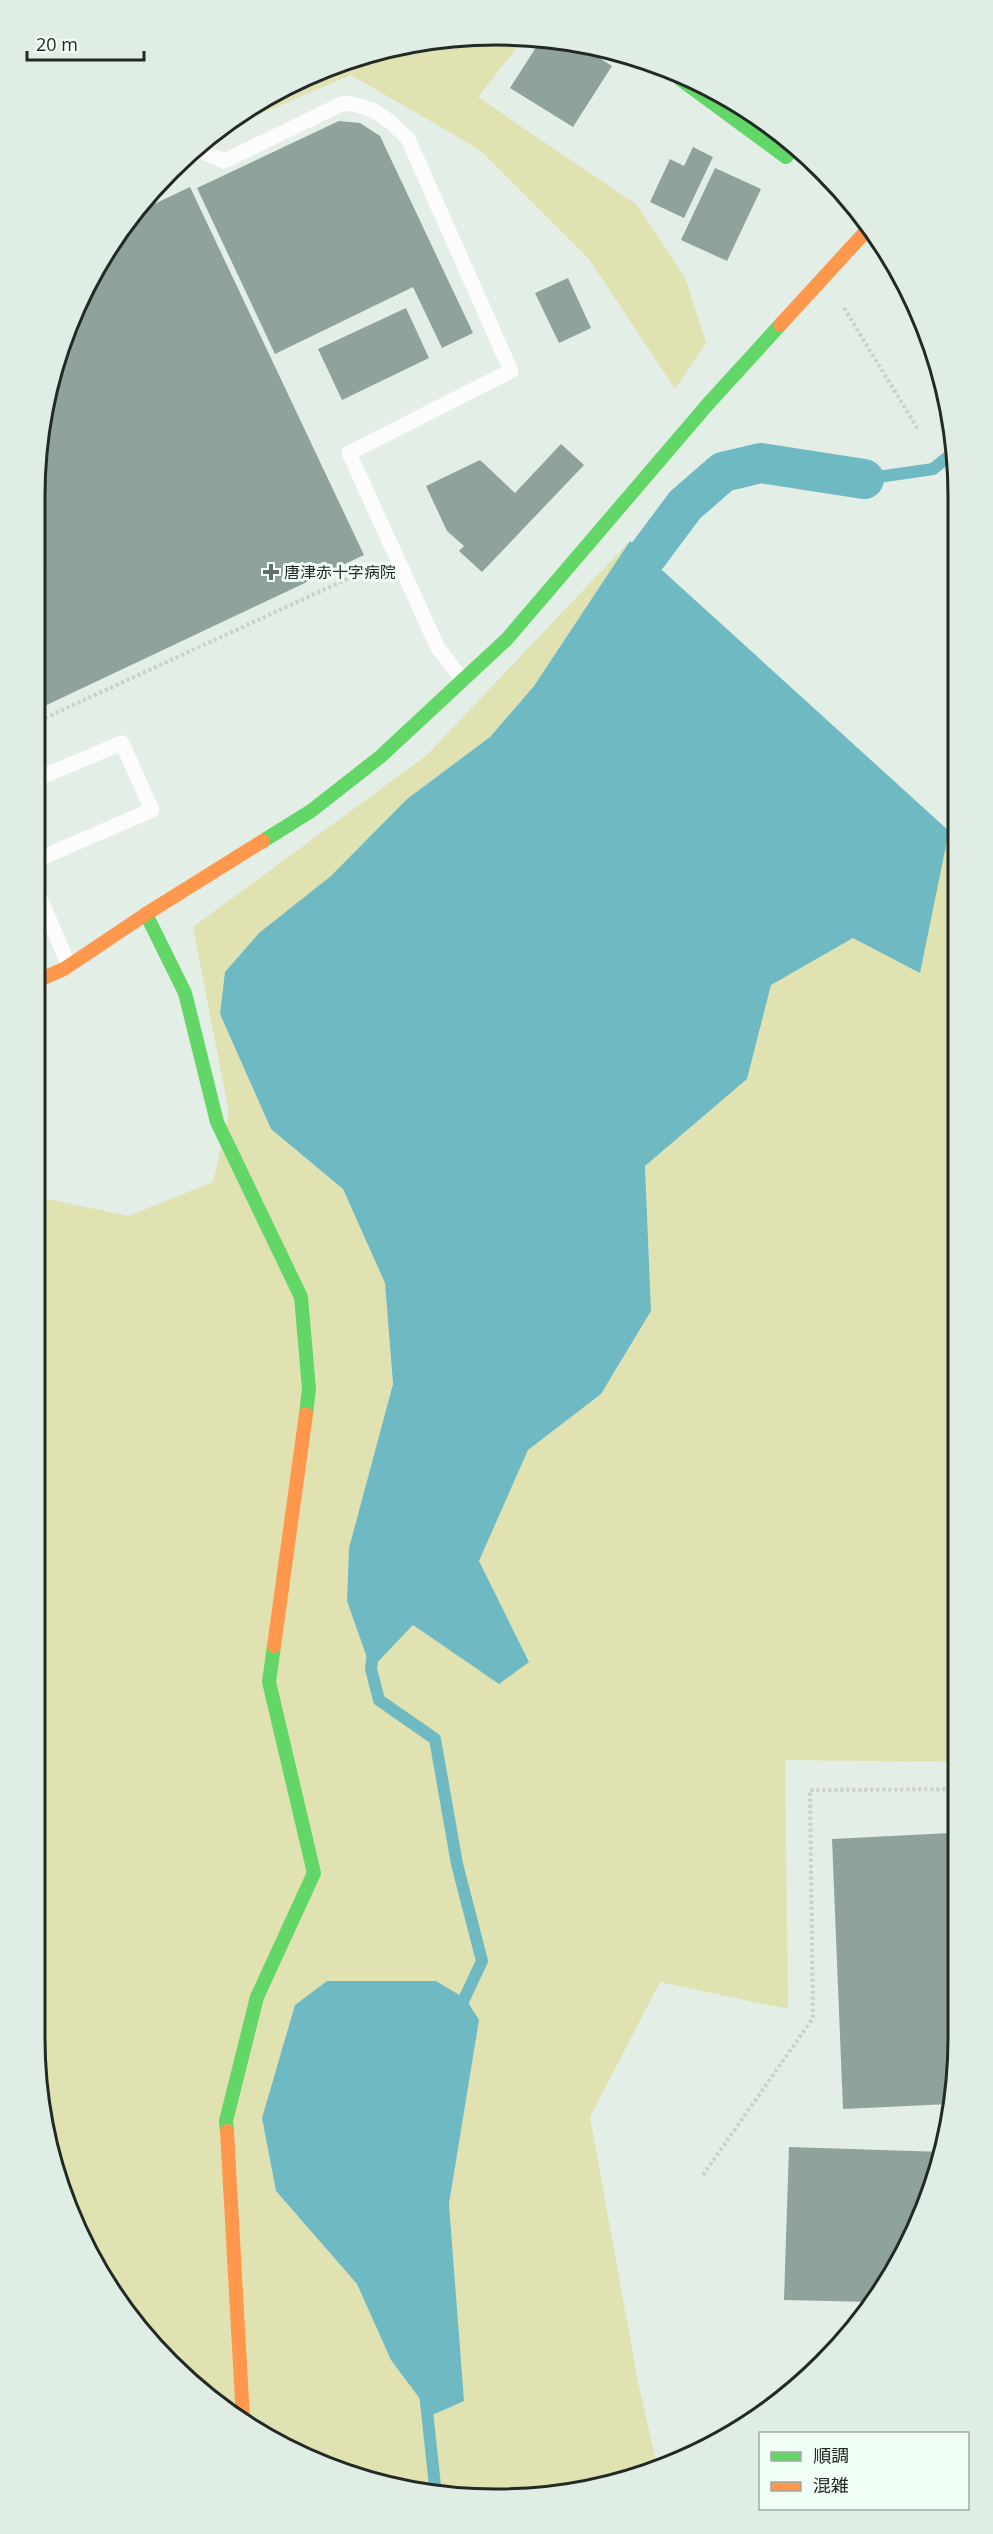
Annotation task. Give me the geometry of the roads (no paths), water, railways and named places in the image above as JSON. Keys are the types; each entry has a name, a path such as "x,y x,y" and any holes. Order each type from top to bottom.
{"street":[{"path":"701,95 786,157 789,153"},
{"path":"45,977 69,966 146,914 311,811 380,757 507,639 708,404 864,234"},
{"path":"146,914 185,993 217,1122 301,1297 309,1389 269,1682 314,1873 257,1996 226,2121 243,2411"}],"lane":[{"path":"204,153 224,161 344,103 363,105 384,115 408,139 512,371 349,453 438,648 462,679"},
{"path":"45,775 122,743 152,810 45,856"},
{"path":"45,910 69,966"}],"water":[{"path":"630,541 948,830 948,836 920,973 853,938 771,985 747,1079 645,1166 651,1311 601,1394 528,1450 479,1561 529,1662 499,1684 413,1625 371,1669 347,1601 349,1548 393,1384 385,1283 343,1189 271,1129 220,1014 225,972 259,933 331,876 407,799 490,737 534,686"},
{"path":"327,1981 436,1981 466,1999 479,2020 449,2204 464,2401 432,2415 391,2360 357,2284 276,2191 262,2118 295,2005"}],"waterway":[{"path":"864,479 933,469 946,458"},
{"path":"647,556 685,505 723,472 761,463 864,479"},
{"path":"373,1652 371,1669 379,1700 435,1739 457,1864 482,1961 458,2012"},
{"path":"425,2393 435,2484"}],"place":[{"name":"唐津赤十字病院","path":"271,572"}]}
